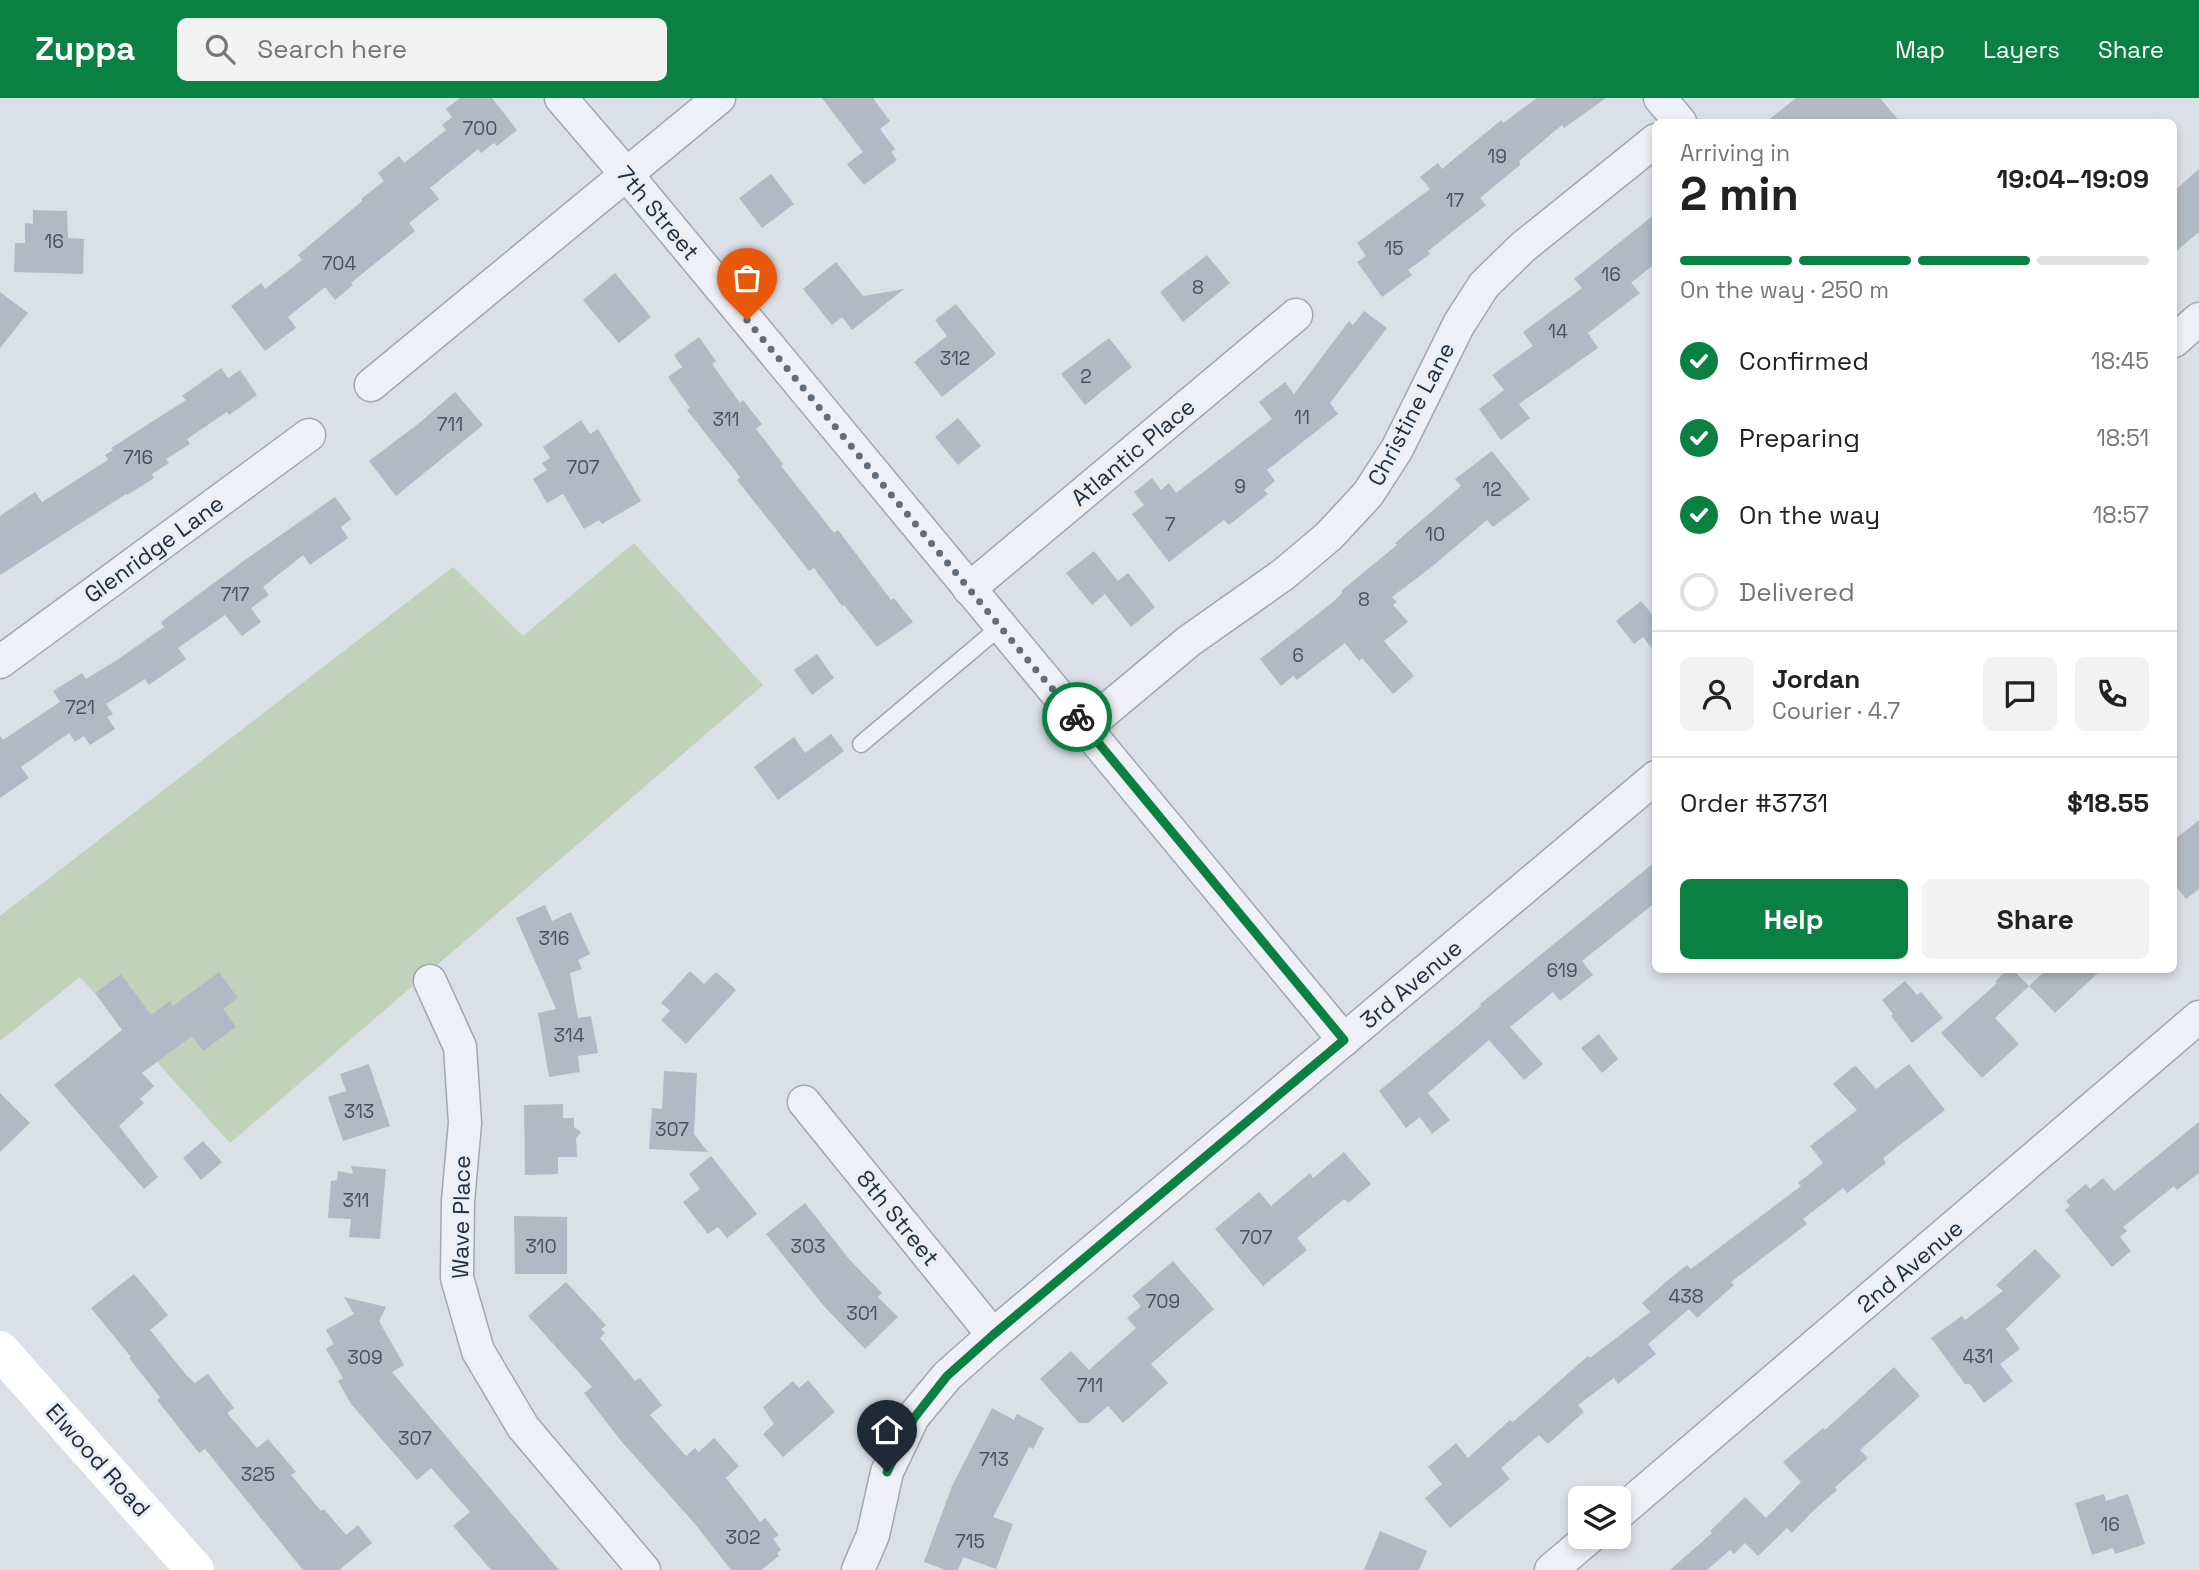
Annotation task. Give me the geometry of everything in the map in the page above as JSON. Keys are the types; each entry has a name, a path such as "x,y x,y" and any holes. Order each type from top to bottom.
{"main road":[{"name":"Elwood Road","path":"0,1350 195,1570"}],"street":[{"name":"7th Street","path":"561,98 1344,1040"},
{"path":"371,385 719,98"},
{"name":"Christine Lane","path":"1086,727 1189,640 1284,574 1329,536 1368,494 1397,449 1459,324 1484,285 1523,247 1652,137"},
{"name":"Atlantic Place","path":"969,589 1296,314"},
{"path":"2177,338 2199,319"},
{"name":"Glenridge Lane","path":"0,662 309,435"},
{"name":"3rd Avenue","path":"858,1570 873,1535 887,1472 914,1418 947,1376 1652,780"},
{"name":"Wave Place","path":"429,981 460,1047 465,1123 458,1201 457,1278 478,1351 523,1427 644,1570"},
{"name":"2nd Avenue","path":"1631,1503 2199,1017"},
{"name":"8th Street","path":"804,1102 993,1335"},
{"path":"1551,1570 1576,1549"}],"lane":[{"path":"861,744 1000,627"}],"green space":[{"path":"634,543 763,685 230,1143 80,977 0,1041 0,916 453,567 523,636"}],"building":[{"path":"460,98 492,98 517,130 497,146 494,143 481,153 478,149 430,188 439,199 409,223 415,231 351,283 353,285 335,300 325,287 288,317 296,328 265,351 231,306 261,283 265,289 302,260 298,255 384,181 378,173 399,156 404,163 446,130 442,125 452,117 446,109"},
{"path":"822,98 873,98 890,121 880,129 895,149 891,152 897,160 864,185 847,164 863,152"},
{"path":"1537,98 1606,98 1564,128 1562,125 1519,161 1520,165 1480,198 1486,205 1428,251 1430,254 1408,270 1412,275 1382,297 1357,262 1366,256 1357,243 1430,189 1420,177 1438,163 1442,169 1501,120 1503,123"},
{"path":"1796,98 1880,98 1898,119 1770,119"},
{"path":"2199,169 2199,232 2177,250 2177,188"},
{"path":"771,174 794,204 762,228 739,198"},
{"path":"33,210 67,211 68,238 84,239 83,274 14,272 15,243 25,243 25,223 33,224"},
{"path":"1652,216 1652,266 1631,283 1640,293 1588,333 1598,348 1519,404 1530,418 1501,440 1479,409 1504,390 1492,375 1533,346 1523,332 1582,288 1574,279"},
{"path":"1207,255 1230,283 1183,322 1160,292"},
{"path":"836,262 863,296 904,289 852,330 842,317 832,325 803,289"},
{"path":"615,273 651,317 619,343 583,300"},
{"path":"0,292 28,313 0,348"},
{"path":"956,304 996,354 942,397 914,362 947,336 935,320"},
{"path":"1364,311 1387,328 1330,403 1338,414 1267,470 1275,481 1264,490 1268,494 1229,525 1224,520 1169,562 1132,514 1144,505 1134,492 1152,478 1161,490 1169,483 1176,493 1272,419 1259,402 1285,382 1294,394 1349,321 1353,325"},
{"path":"699,337 716,361 712,364 740,403 743,400 762,424 756,429 783,464 781,466 834,533 838,530 891,600 894,598 913,622 877,647 814,568 809,571 737,480 740,477 687,410 690,408 668,377 682,367 674,355"},
{"path":"1109,338 1132,367 1085,405 1061,374"},
{"path":"221,368 228,378 240,370 257,395 187,439 190,444 166,459 169,463 152,474 154,478 0,575 0,516 35,492 42,502 108,460 105,455 113,450 111,448 186,400 182,396"},
{"path":"455,392 483,425 396,496 369,461"},
{"path":"958,418 981,446 958,465 935,437"},
{"path":"581,420 590,434 598,429 641,501 602,524 599,520 584,529 563,494 547,503 533,479 547,470 542,463 550,458 543,447"},
{"path":"1492,451 1530,499 1493,527 1487,520 1392,597 1397,602 1393,605 1408,622 1384,641 1414,676 1393,694 1362,658 1359,661 1345,643 1297,680 1293,676 1281,686 1260,659 1333,602 1343,592 1341,591 1397,545 1395,543 1461,486 1455,479"},
{"path":"335,497 351,519 341,527 348,538 310,565 303,555 263,587 269,595 251,608 261,622 242,636 225,615 178,648 186,659 149,685 145,679 106,704 113,714 107,717 115,729 90,745 84,736 75,742 69,733 21,767 29,778 0,798 0,736 3,740 60,702 53,691 82,673 86,679 117,660 164,627 161,622"},
{"path":"1094,551 1118,581 1128,573 1155,607 1131,627 1105,594 1092,605 1066,573"},
{"path":"1641,601 1652,614 1652,649 1643,637 1634,644 1616,621"},
{"path":"817,654 834,678 812,695 794,670"},
{"path":"831,734 844,751 778,800 754,767 794,737 805,753"},
{"path":"2199,820 2199,889 2186,899 2177,888 2177,838"},
{"path":"1652,864 1652,905 1582,961 1593,975 1560,1001 1553,992 1510,1027 1543,1064 1524,1080 1489,1040 1428,1093 1450,1120 1432,1134 1420,1117 1406,1128 1379,1091 1481,1006 1480,1004"},
{"path":"545,905 552,921 571,912 590,954 578,960 582,969 570,973 578,1018 591,1016 598,1053 578,1056 580,1072 549,1077 538,1013 556,1009 516,918"},
{"path":"690,971 704,984 716,972 736,990 686,1044 661,1020 670,1011 661,1003"},
{"path":"219,972 238,998 223,1009 236,1027 203,1051 192,1036 142,1073 154,1086 140,1099 144,1103 119,1126 158,1177 144,1189 54,1085 122,1030 95,993 121,974 151,1015 170,1001 173,1006"},
{"path":"2004,973 2016,973 2029,986 1995,1018 2019,1044 1982,1078 1941,1033 1997,983 1995,982"},
{"path":"2043,973 2098,973 2055,1013 2029,986"},
{"path":"1905,981 1917,995 1921,992 1943,1018 1912,1043 1882,1000"},
{"path":"1599,1034 1618,1059 1602,1073 1581,1048"},
{"path":"369,1064 390,1126 343,1141 328,1097 346,1091 340,1074"},
{"path":"1909,1064 1945,1110 1883,1158 1886,1163 1847,1193 1843,1188 1803,1219 1807,1224 1731,1282 1734,1285 1697,1318 1689,1309 1648,1344 1656,1354 1618,1384 1614,1378 1578,1405 1584,1412 1548,1444 1539,1435 1501,1468 1510,1479 1450,1528 1425,1498 1442,1484 1428,1467 1456,1443 1468,1458 1588,1356 1590,1358 1650,1312 1642,1303 1667,1281 1687,1265 1691,1269 1801,1186 1798,1183 1823,1163 1810,1146 1857,1110 1833,1084 1853,1067 1856,1066 1876,1089"},
{"path":"664,1071 697,1073 694,1134 708,1152 649,1149 652,1108 662,1109"},
{"path":"0,1093 30,1123 0,1152"},
{"path":"563,1104 563,1118 574,1118 574,1127 581,1132 576,1138 577,1157 558,1157 558,1174 525,1175 524,1105"},
{"path":"2199,1122 2199,1173 2177,1190 2174,1186 2123,1227 2127,1231 2120,1237 2131,1251 2112,1267 2065,1210 2070,1206 2066,1201 2086,1184 2090,1189 2103,1178 2114,1191"},
{"path":"203,1141 222,1162 201,1180 183,1158"},
{"path":"1344,1152 1371,1184 1348,1203 1344,1199 1297,1238 1307,1250 1263,1286 1215,1229 1259,1192 1271,1206 1310,1173 1313,1178"},
{"path":"711,1156 757,1214 727,1238 718,1227 708,1234 683,1202 700,1189 689,1174"},
{"path":"351,1166 386,1169 380,1239 349,1237 351,1219 328,1218 331,1181 337,1180 338,1171 353,1174"},
{"path":"805,1203 849,1259 882,1293 878,1297 898,1317 865,1349 823,1305 766,1234"},
{"path":"514,1216 567,1217 567,1274 515,1274"},
{"path":"2035,1249 2061,1276 2006,1329 2020,1349 2000,1364 2013,1381 1984,1403 1970,1384 1965,1384 1931,1338 1962,1316 1965,1320 2003,1291 1996,1285"},
{"path":"1173,1261 1214,1309 1151,1364 1168,1383 1123,1423 1108,1406 1088,1423 1079,1423 1040,1379 1071,1351 1089,1370 1136,1328 1127,1318 1141,1306 1132,1296"},
{"path":"134,1274 168,1315 150,1330 187,1376 195,1383 208,1374 234,1408 227,1413 257,1448 268,1439 296,1472 291,1475 321,1511 324,1509 346,1535 358,1525 372,1543 339,1570 303,1570 205,1449 199,1453 157,1400 160,1397 129,1358 131,1357 91,1308"},
{"path":"566,1282 606,1325 601,1329 605,1333 600,1338 635,1381 640,1378 662,1405 650,1415 686,1456 695,1448 699,1452 714,1438 739,1466 726,1478 760,1522 765,1518 779,1535 773,1539 781,1550 777,1553 779,1556 761,1570 731,1570 695,1524 621,1441 584,1393 592,1387 528,1316"},
{"path":"344,1297 386,1307 379,1321 404,1365 392,1372 559,1570 491,1570 453,1526 470,1512 431,1468 417,1480 351,1404 338,1381 343,1378 326,1349 334,1344 326,1330 354,1314"},
{"path":"1894,1367 1920,1396 1860,1450 1868,1458 1835,1487 1837,1490 1792,1533 1787,1528 1758,1556 1745,1543 1734,1554 1730,1550 1707,1570 1670,1570 1712,1533 1710,1531 1745,1497 1766,1518 1801,1482 1783,1462 1823,1428 1825,1430"},
{"path":"808,1380 835,1412 783,1457 763,1434 774,1424 763,1407 793,1381 799,1388"},
{"path":"992,1408 1014,1420 1017,1414 1044,1428 1033,1449 1029,1447 993,1517 1013,1524 996,1569 963,1557 958,1570 945,1570 924,1562 952,1486"},
{"path":"2104,1494 2106,1501 2128,1494 2145,1544 2115,1554 2113,1548 2092,1555 2075,1503"},
{"path":"1380,1531 1427,1551 1419,1570 1364,1570"}],"way so far":[{"path":"747,320 1077,717"}],"route":[{"path":"887,1472 914,1418 947,1376 1344,1040 1077,717"}]}
